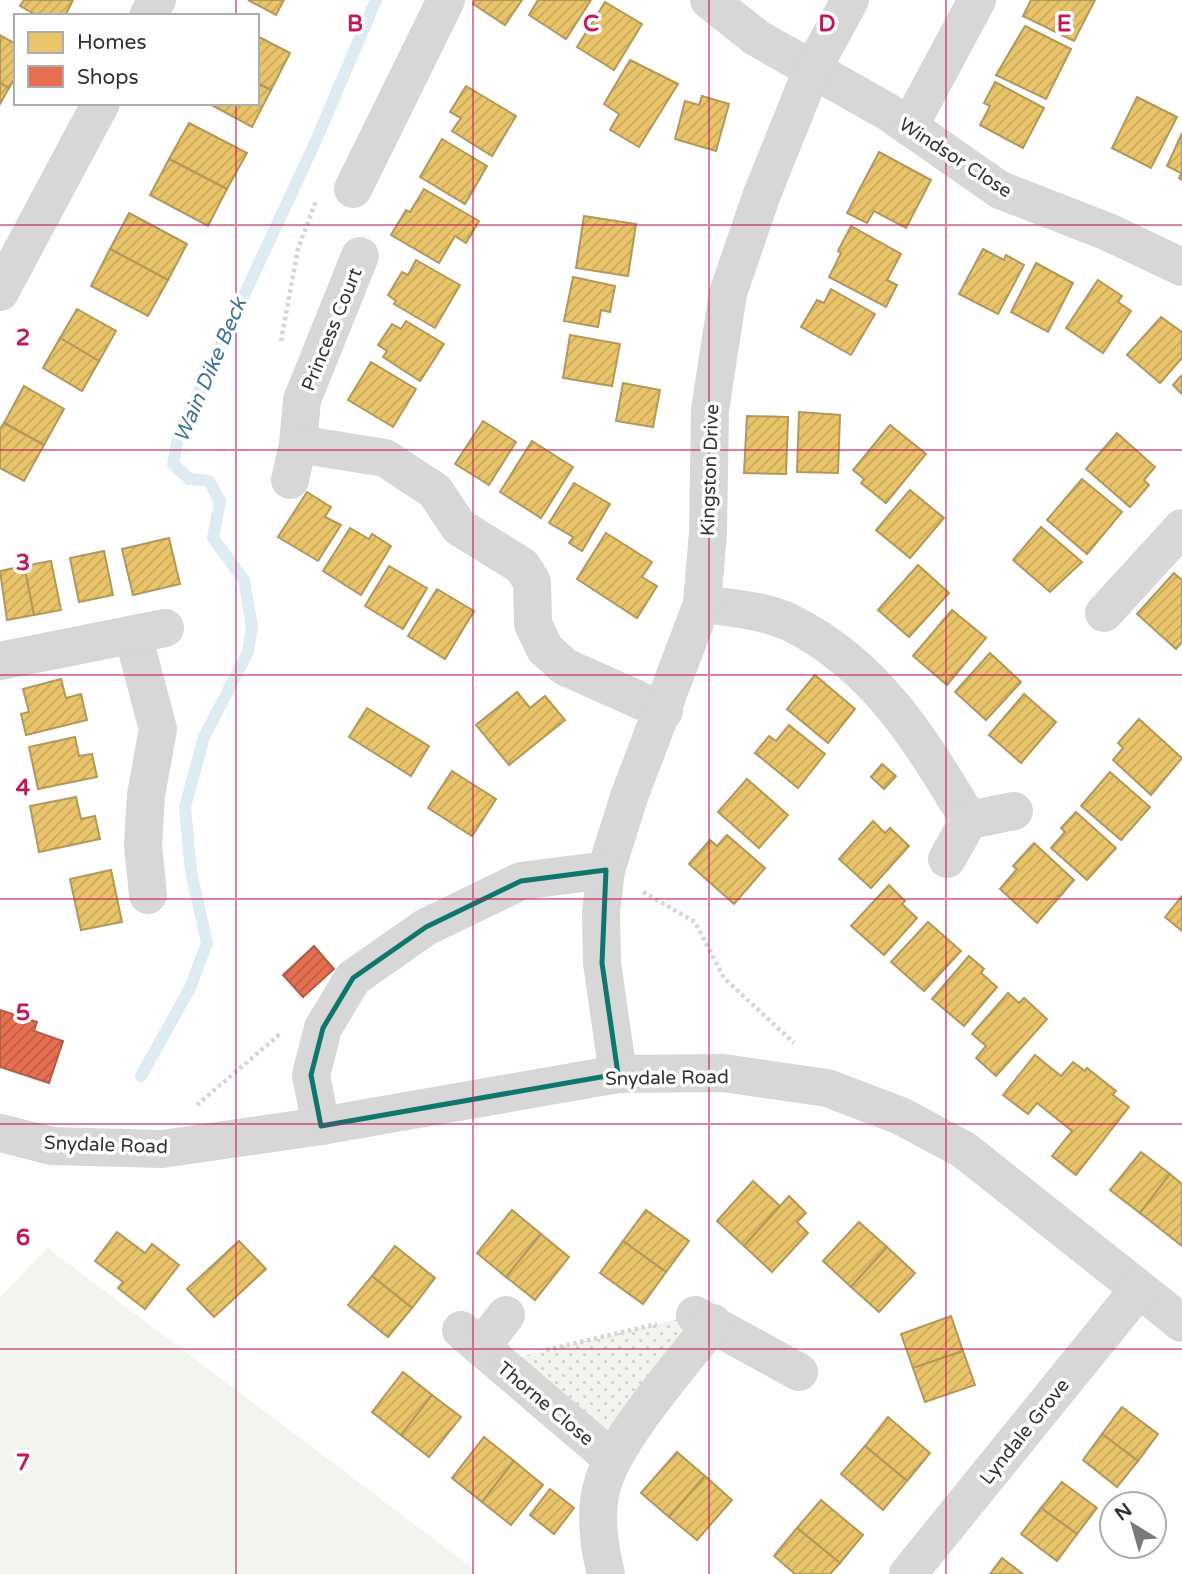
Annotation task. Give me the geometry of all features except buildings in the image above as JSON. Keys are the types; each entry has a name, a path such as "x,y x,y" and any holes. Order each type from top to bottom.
{"street":[{"path":"353,189 446,0"},
{"path":"709,0 734,23 812,70"},
{"name":"Kingston Drive","path":"618,1074 602,964 601,912 606,870 629,797 664,711 702,604 708,532 710,410 728,293 762,194 812,70 850,0"},
{"path":"909,127 977,0"},
{"name":"Windsor Close","path":"812,70 909,127 1000,190 1108,232 1182,267"},
{"path":"0,292 100,105"},
{"name":"Princess Court","path":"289,480 298,444 302,400 360,257"},
{"path":"298,444 385,458 435,491 459,527 522,566 532,582 533,624 545,649 565,667 664,711"},
{"path":"1104,613 1182,528"},
{"path":"702,604 748,610 790,623 857,670 887,696 916,733 969,820"},
{"path":"0,661 149,631 158,730 146,795 143,845 148,895"},
{"path":"947,859 969,820 1014,811"},
{"path":"321,1126 311,1075 323,1028 353,978 426,927 521,881 606,870"},
{"name":"Snydale Road","path":"0,1133 52,1146 162,1149 321,1126 618,1074 723,1073 827,1088 901,1116 964,1150 1182,1323"},
{"name":"Lyndale Grove","path":"908,1574 1139,1289"},
{"name":"Thorne Close","path":"506,1315 480,1346 611,1458"},
{"path":"704,1319 799,1373"},
{"name":"Thorne Close","path":"606,1574 599,1528 601,1486 611,1458 704,1319"}],"path":[{"path":"279,350 298,249 317,200"},
{"path":"606,870 695,922 724,978 799,1046 827,1088"},
{"path":"162,1149 202,1099 290,1026 323,1028"},
{"path":"480,1346 704,1319"}],"highlighted area":[{"path":"606,870 602,963 618,1074 321,1126 311,1075 323,1028 353,978 426,927 521,881"}],"shaded area":[{"path":"48,1248 480,1574 0,1574 0,1297"},
{"path":"695,1315 611,1458 497,1362"}],"waterway":[{"name":"Wain Dike Beck","path":"141,1076 190,988 207,943 191,872 185,807 204,737 248,652 252,627 244,580 213,538 220,501 209,481 189,479 173,464 178,437 314,145 376,0"}]}
